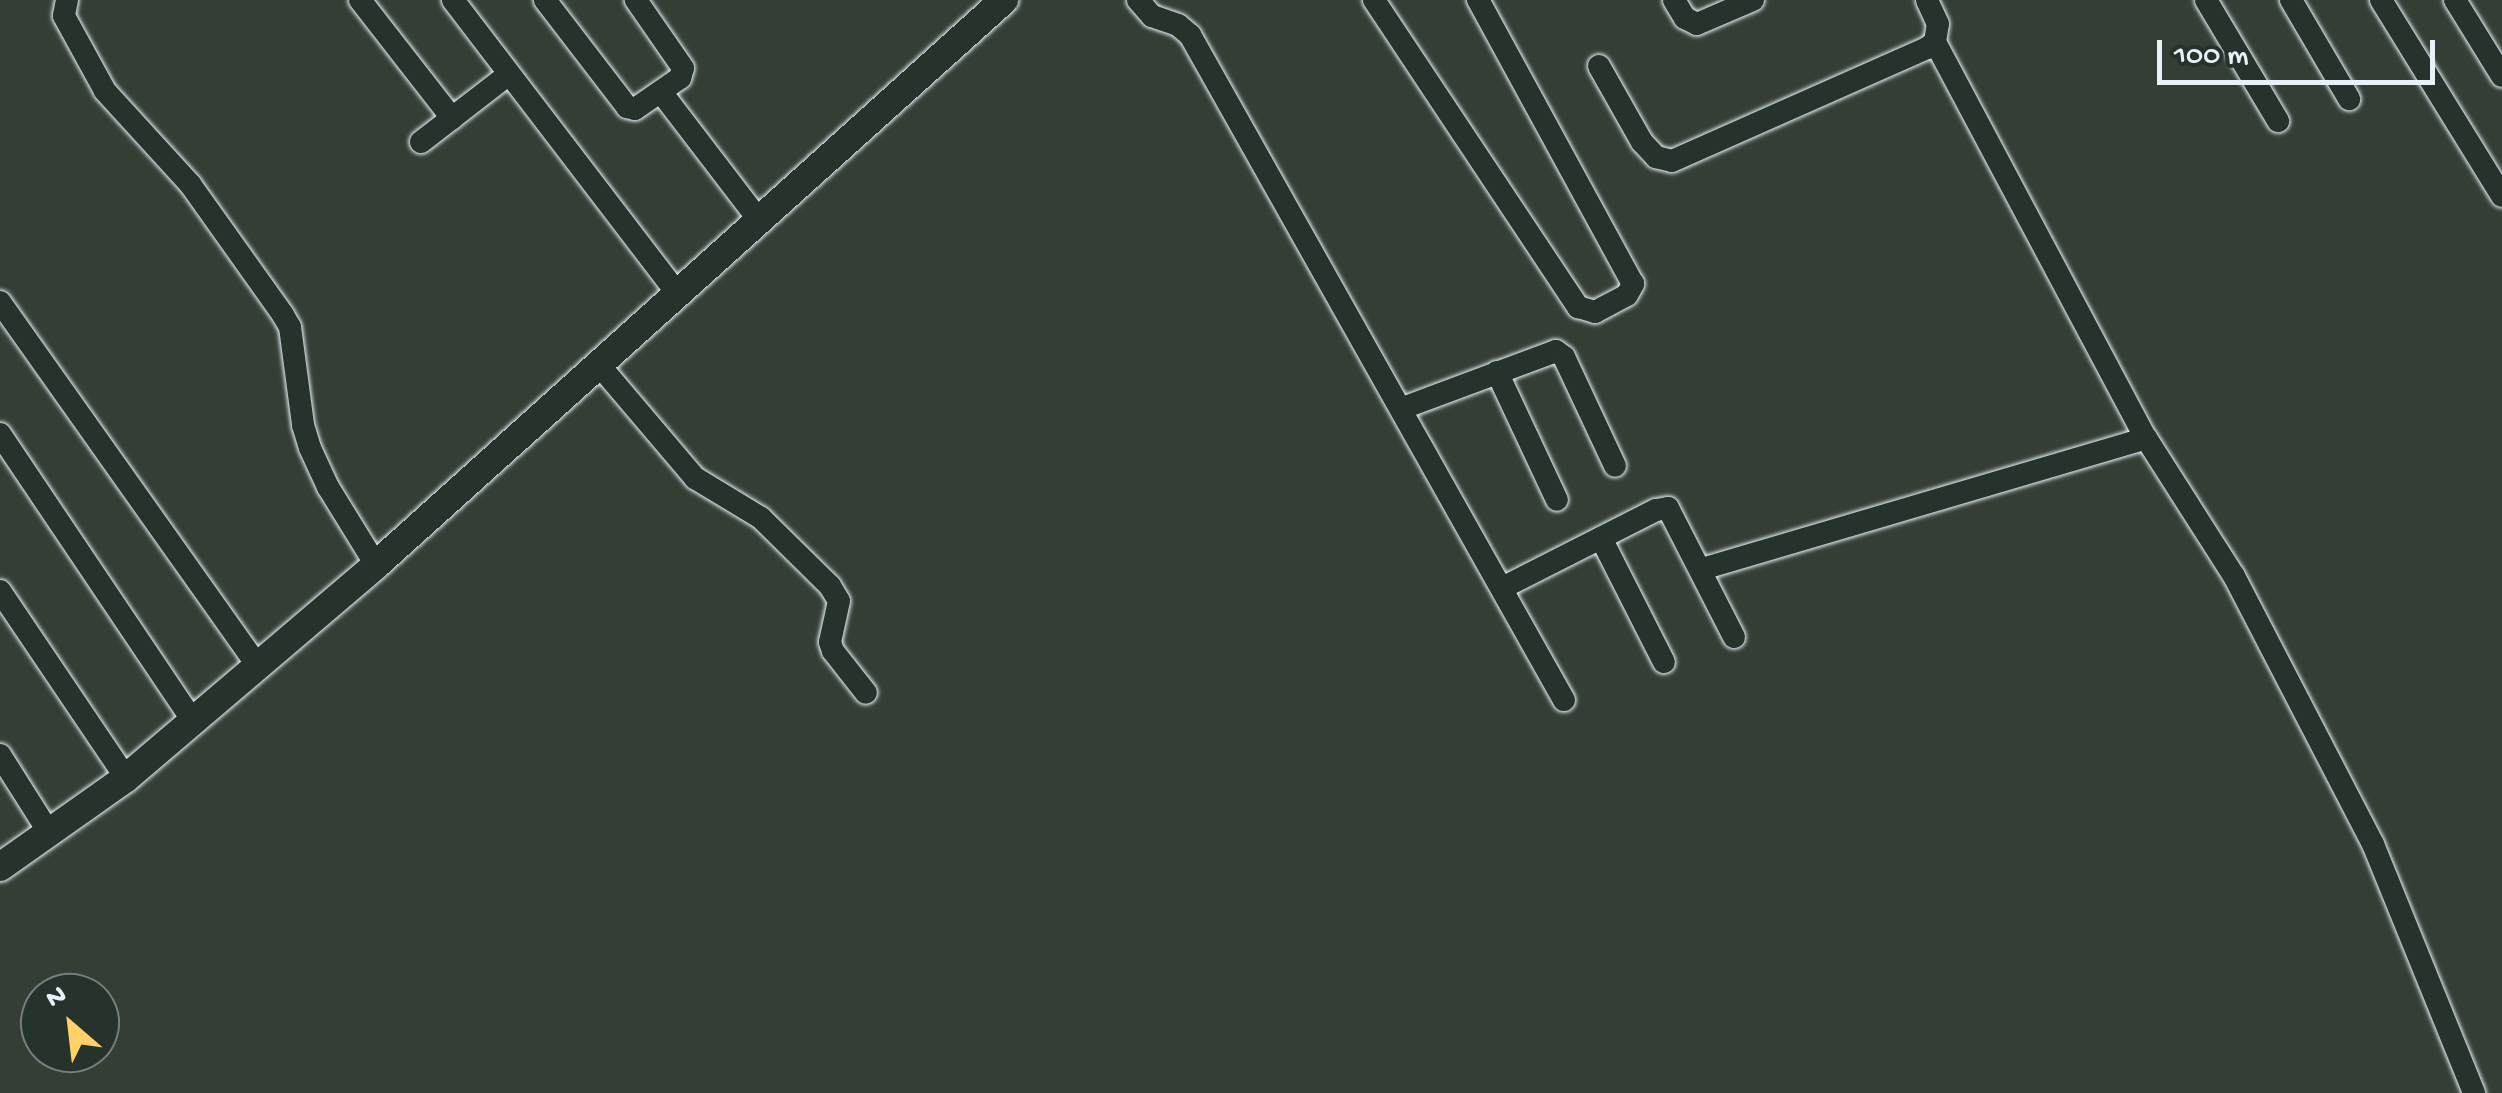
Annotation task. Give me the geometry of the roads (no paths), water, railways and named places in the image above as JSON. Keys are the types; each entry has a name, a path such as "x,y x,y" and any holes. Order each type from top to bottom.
{"main road":[{"path":"0,867 126,778 376,564 679,296 1004,0"}],"street":[{"path":"67,0 64,16 104,91 190,184 284,315 310,448 328,487 376,564"},
{"path":"360,0 452,118"},
{"path":"453,0 679,296"},
{"path":"545,0 627,106 638,108 680,78 682,64 636,0"},
{"path":"1138,0 1152,16 1178,25 1190,35 1504,587 1564,700"},
{"path":"1374,0 1578,307 1596,312 1628,295 1631,279 1488,3"},
{"path":"1674,0 1685,18 1697,24 1753,0"},
{"path":"1599,66 1649,152 1672,161 1918,54 1934,42 1938,24 1927,0"},
{"path":"2206,0 2278,121"},
{"path":"2291,0 2349,99"},
{"path":"2381,0 2502,196"},
{"path":"2455,0 2502,76"},
{"path":"1934,42 2146,438 2234,576 2372,844 2474,1093"},
{"path":"421,142 509,74"},
{"path":"661,92 759,220"},
{"path":"0,302 257,666"},
{"path":"1403,408 1551,351 1561,354 1615,466"},
{"path":"600,366 695,478 762,518 830,586 840,601 830,642 833,651 866,693"},
{"path":"1497,372 1557,500"},
{"path":"0,434 192,722"},
{"path":"1702,570 2146,438"},
{"path":"1504,587 1656,510 1668,508 1734,637"},
{"path":"1601,538 1664,662"},
{"path":"0,590 126,778"},
{"path":"0,755 50,834"}]}
